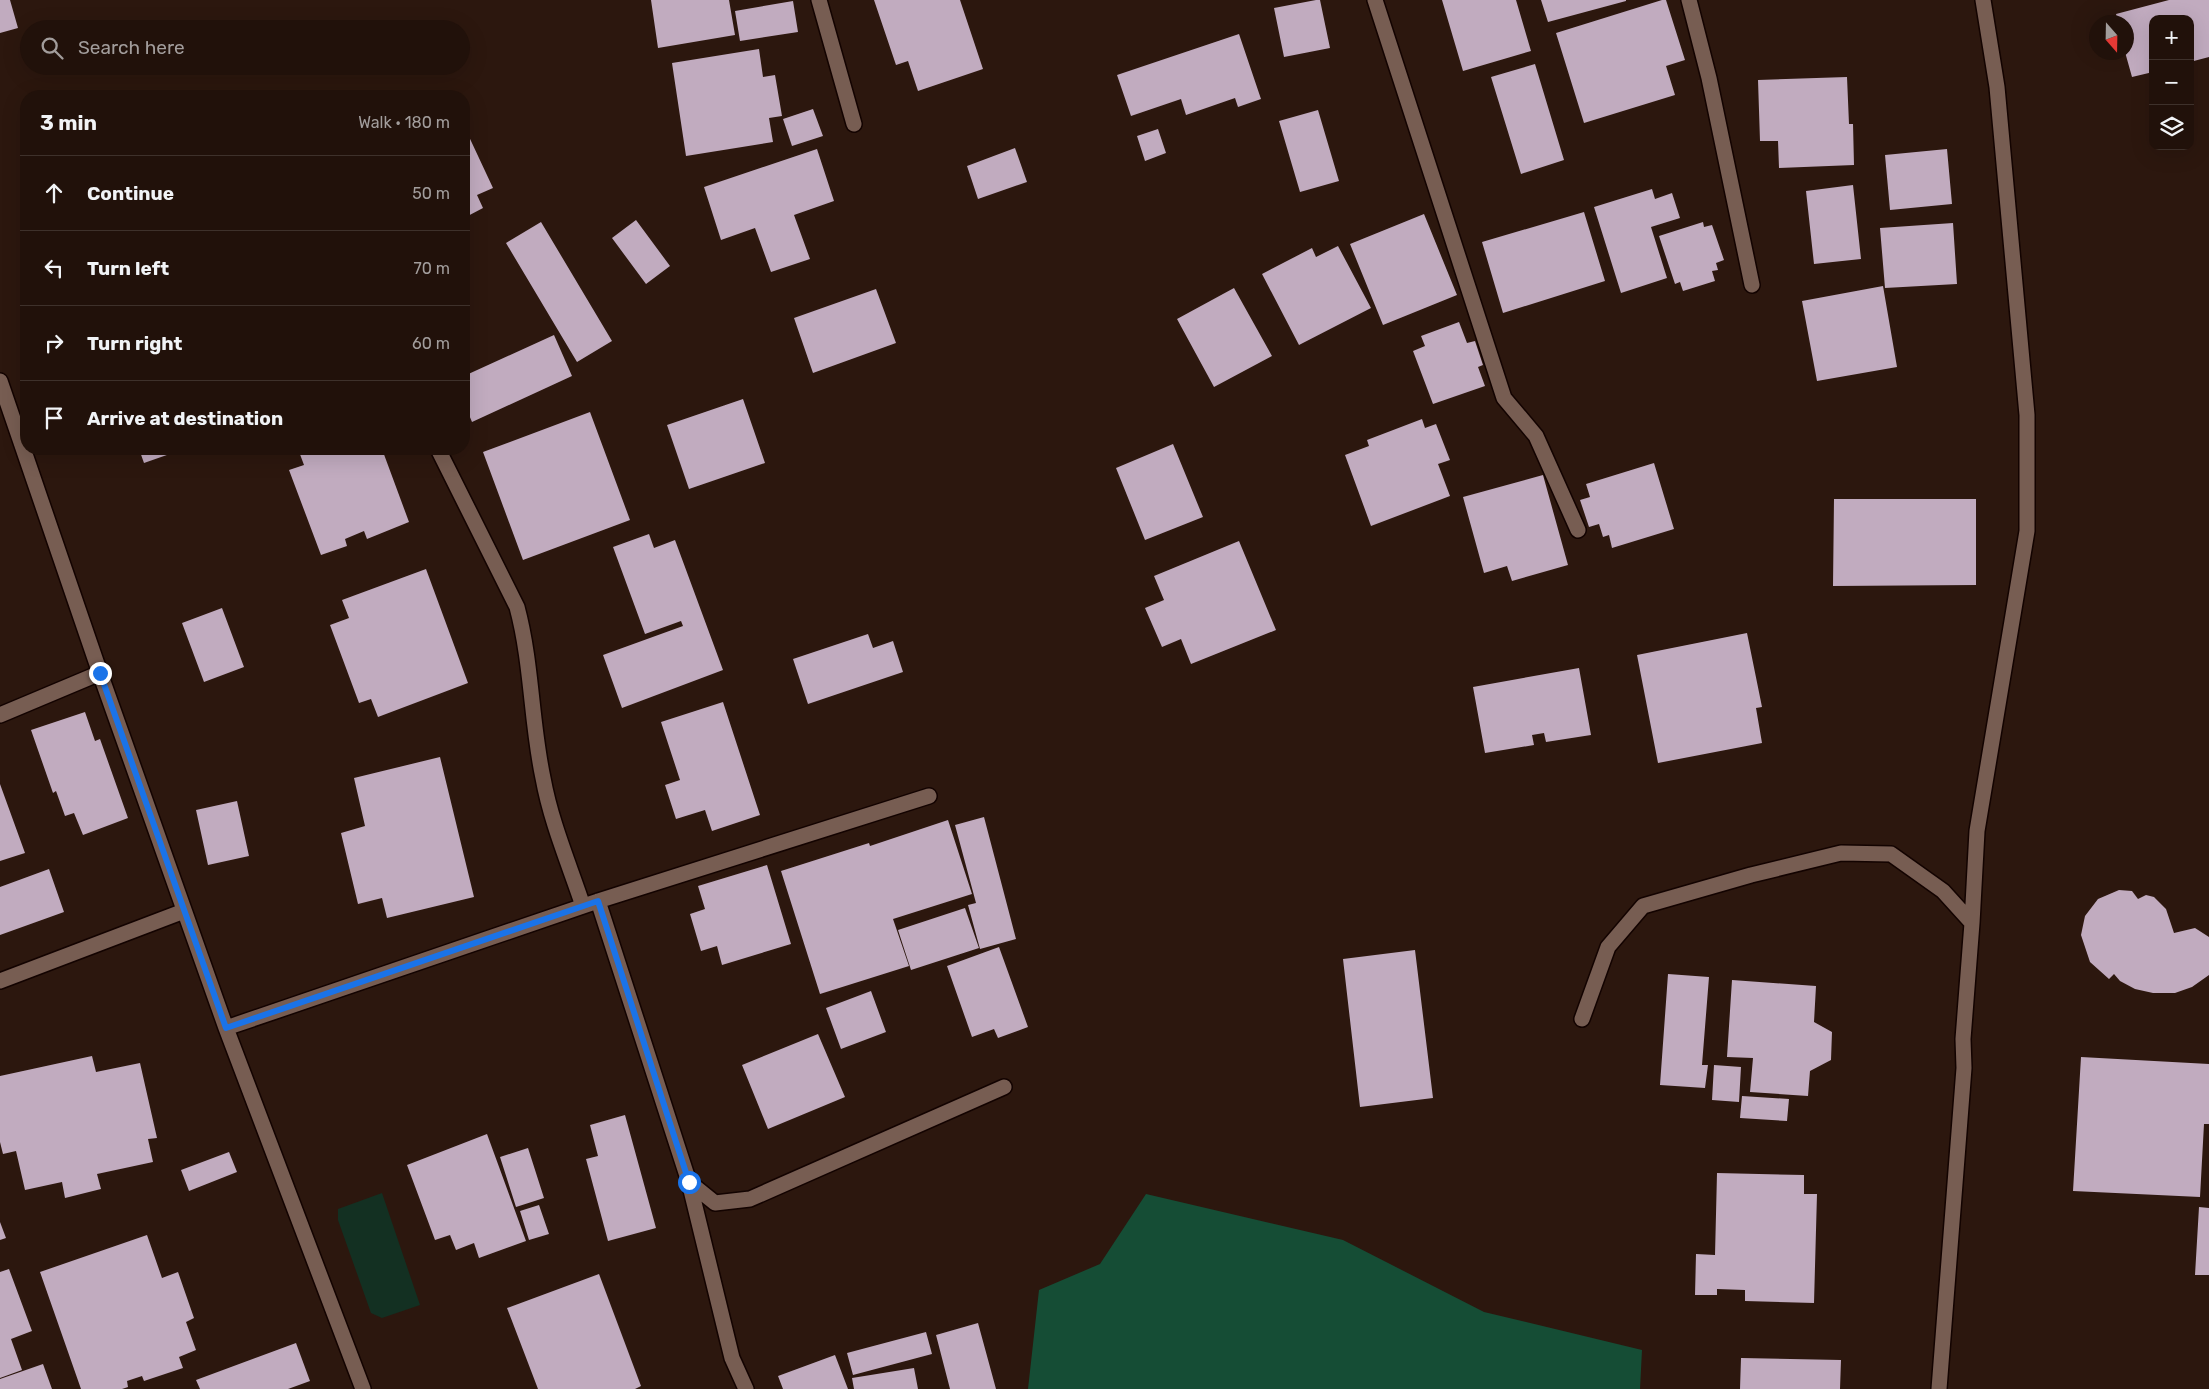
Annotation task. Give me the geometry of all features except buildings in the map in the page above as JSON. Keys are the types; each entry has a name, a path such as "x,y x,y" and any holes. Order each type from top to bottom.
{"street":[{"path":"819,0 854,124"},
{"path":"1374,0 1504,398 1536,436 1578,530"},
{"path":"1689,0 1709,78 1752,285"},
{"path":"1939,1389 1964,1068 1963,1039 1977,831 2027,531 2027,415 1997,87 1983,0"},
{"path":"0,380 20,439"},
{"path":"26,455 184,912 363,1389"},
{"path":"441,455 517,608 524,632 542,777 550,809 590,903 689,1182 732,1358 746,1389"},
{"path":"0,715 100,673"},
{"path":"226,1028 590,903 930,796"},
{"path":"1582,1019 1608,947 1643,906 1751,875 1841,854 1891,854 1943,892 1972,923"},
{"path":"0,981 184,912"},
{"path":"689,1182 715,1203 750,1199 1004,1087"}],"green space":[{"path":"382,1193 420,1305 382,1318 371,1313 338,1220 338,1209"},
{"path":"1146,1194 1343,1240 1484,1312 1642,1350 1640,1389 1028,1389 1039,1290 1100,1264"}],"route":[{"path":"100,673 226,1028 598,901 689,1182"}]}
